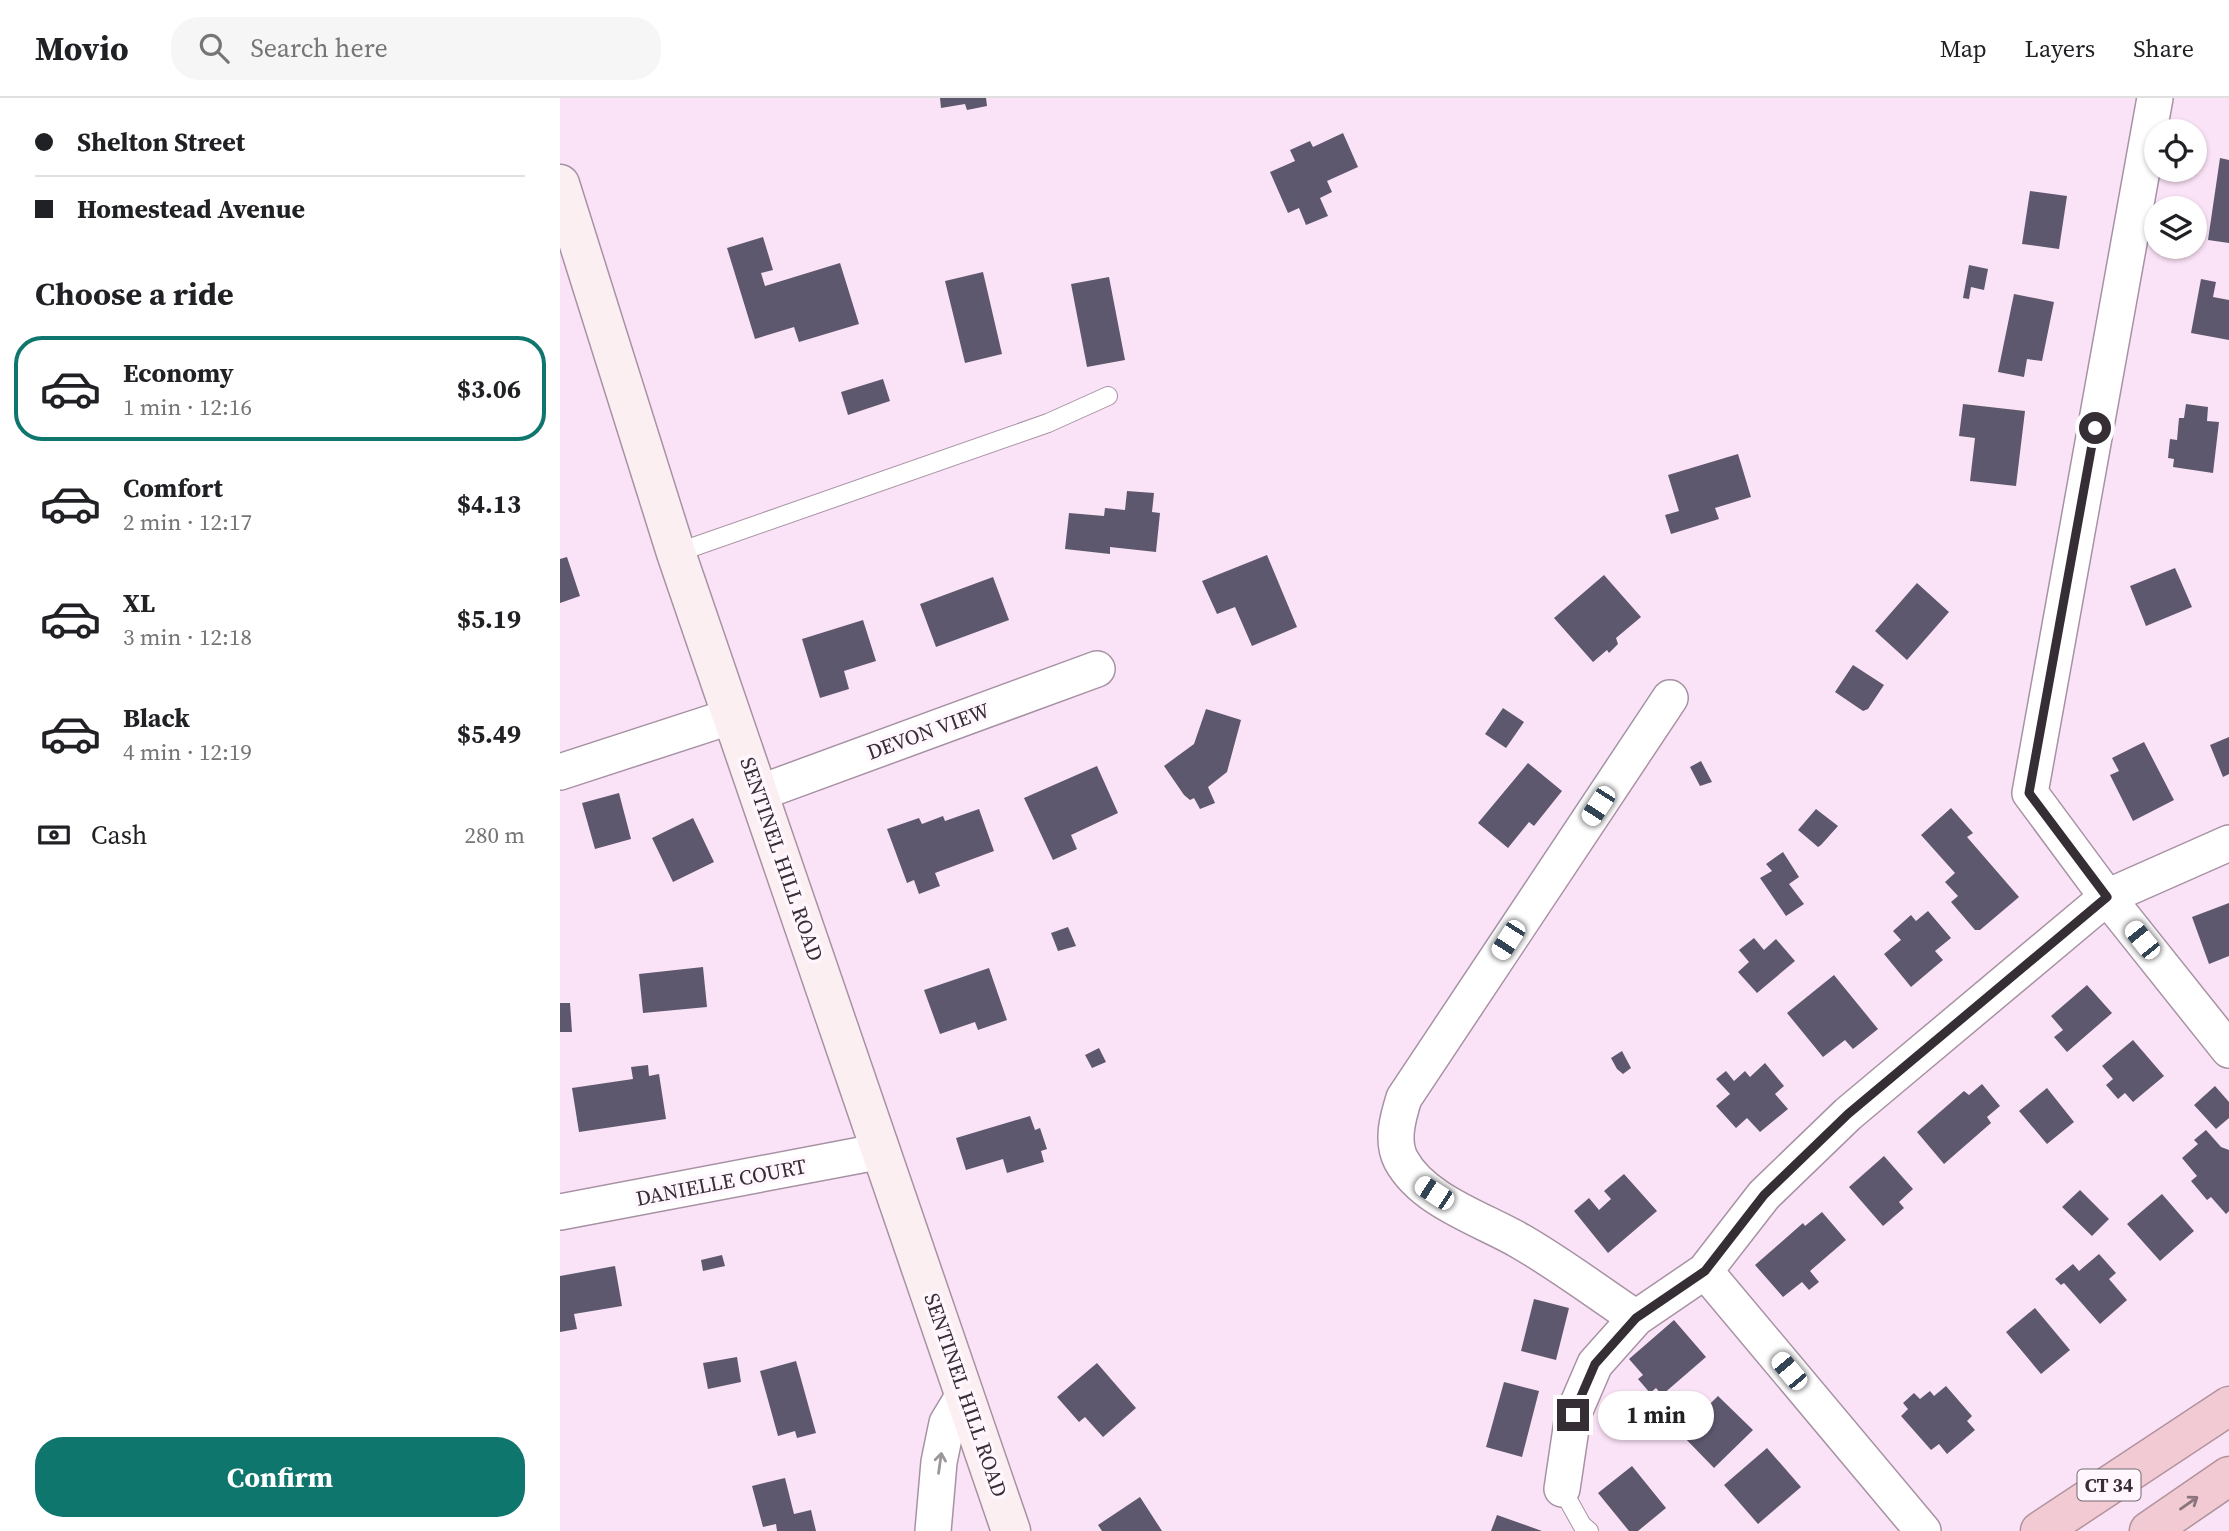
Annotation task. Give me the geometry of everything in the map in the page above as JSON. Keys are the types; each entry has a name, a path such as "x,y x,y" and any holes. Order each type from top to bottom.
{"highway":[{"name":"CT 34","path":"2040,1531 2229,1406"},
{"name":"CT 34","path":"2149,1531 2229,1476"}],"main road":[{"name":"SENTINEL HILL ROAD","path":"560,184 676,553 1012,1531"}],"street":[{"path":"2155,98 2029,793 2107,897 2229,1050"},
{"name":"DEVON VIEW","path":"759,793 1097,669"},
{"path":"1636,1318 1519,1241 1466,1214 1418,1183 1400,1159 1395,1127 1404,1098 1670,698"},
{"path":"560,772 732,716"},
{"path":"1562,1489 1573,1415 1595,1364 1636,1318 1705,1271 1764,1195 1848,1114 2107,897 2229,843"},
{"name":"DANIELLE COURT","path":"560,1212 882,1151"},
{"path":"1705,1271 1923,1531"},
{"path":"933,1531 939,1462 947,1423 965,1392"}],"lane":[{"path":"676,553 1048,423 1108,396"},
{"path":"1562,1489 1582,1525 1589,1531"}],"building":[{"path":"940,98 986,98 987,106 967,110 965,104 941,108"},
{"path":"1343,133 1358,167 1327,181 1332,192 1320,198 1328,216 1306,225 1299,208 1288,213 1270,172 1295,161 1290,150 1310,141 1313,147"},
{"path":"2220,158 2229,160 2229,243 2208,240"},
{"path":"2030,191 2067,196 2059,249 2022,244"},
{"path":"763,237 773,270 761,273 765,286 840,263 859,324 799,342 794,327 755,339 727,248"},
{"path":"1969,265 1988,269 1984,290 1971,287 1969,299 1963,298"},
{"path":"983,272 1002,354 965,363 945,281"},
{"path":"1109,277 1125,360 1087,367 1071,284"},
{"path":"2201,279 2216,282 2213,297 2229,300 2229,340 2191,333"},
{"path":"2014,294 2054,302 2042,361 2027,359 2024,377 1998,372"},
{"path":"883,379 890,401 848,415 841,392"},
{"path":"1963,404 2025,411 2016,486 1970,481 1975,438 1959,436"},
{"path":"2186,404 2208,407 2207,421 2219,422 2213,473 2173,467 2174,459 2168,458 2170,439 2177,440 2179,418 2184,418"},
{"path":"1738,454 1751,497 1715,508 1719,519 1671,534 1665,515 1679,511 1668,475"},
{"path":"1127,491 1154,493 1152,512 1160,513 1156,552 1110,547 1110,554 1065,549 1069,513 1104,516 1105,508 1125,510"},
{"path":"1267,555 1297,627 1252,646 1235,607 1217,614 1202,581"},
{"path":"567,557 580,596 560,603 560,559"},
{"path":"2175,568 2192,607 2146,626 2130,586"},
{"path":"1604,575 1641,617 1616,638 1618,644 1609,653 1607,650 1593,662 1554,618"},
{"path":"993,577 1009,620 936,647 920,604"},
{"path":"1917,583 1949,612 1907,660 1875,631"},
{"path":"863,620 876,661 844,671 849,689 820,698 802,639"},
{"path":"1853,665 1884,685 1868,709 1863,711 1835,692"},
{"path":"1503,708 1524,722 1506,748 1485,734"},
{"path":"1206,709 1241,720 1227,772 1208,787 1215,803 1200,809 1194,798 1190,800 1184,795 1164,766 1194,744"},
{"path":"2229,737 2229,774 2223,777 2210,745"},
{"path":"2144,742 2174,800 2133,821 2110,775 2119,771 2112,758"},
{"path":"1701,761 1712,782 1700,786 1690,767"},
{"path":"1528,763 1562,791 1534,826 1529,822 1508,848 1478,823"},
{"path":"1097,766 1118,813 1071,835 1077,849 1053,860 1024,798"},
{"path":"619,793 631,839 595,849 582,803"},
{"path":"1951,808 1973,833 1967,837 2019,897 1980,930 1975,930 1951,902 1958,896 1945,882 1955,873 1921,835"},
{"path":"979,809 994,851 935,873 940,886 919,894 914,880 907,883 887,829 919,818 922,824 943,816 945,821"},
{"path":"1816,809 1838,826 1818,847 1798,830"},
{"path":"693,818 714,862 673,882 652,838"},
{"path":"1783,852 1799,877 1789,884 1804,904 1786,916 1760,878 1772,871 1766,864"},
{"path":"2229,903 2229,956 2209,964 2192,917"},
{"path":"1928,911 1951,938 1935,951 1943,960 1911,987 1884,954 1901,940 1893,931 1911,915 1916,921"},
{"path":"1068,927 1076,946 1058,951 1051,933"},
{"path":"1754,938 1764,950 1776,939 1795,961 1757,993 1738,972 1749,962 1739,950"},
{"path":"703,967 707,1007 643,1013 639,974"},
{"path":"989,968 1007,1020 978,1030 975,1022 940,1034 924,990"},
{"path":"1834,975 1878,1029 1853,1049 1845,1040 1823,1057 1787,1013"},
{"path":"2087,985 2112,1013 2067,1052 2054,1037 2063,1030 2051,1016"},
{"path":"560,1003 570,1003 572,1032 560,1032"},
{"path":"2133,1040 2164,1076 2133,1102 2125,1093 2118,1099 2106,1085 2113,1079 2102,1066"},
{"path":"1099,1048 1106,1062 1092,1068 1085,1055"},
{"path":"1622,1051 1631,1068 1623,1074 1611,1058"},
{"path":"1765,1063 1784,1086 1775,1094 1788,1109 1760,1132 1747,1118 1736,1128 1716,1106 1730,1094 1716,1079 1726,1071 1734,1081 1745,1071 1750,1077"},
{"path":"648,1065 649,1076 659,1074 666,1119 579,1132 572,1088 633,1079 631,1067"},
{"path":"1982,1084 2000,1106 1987,1117 1991,1123 1944,1164 1917,1132 1964,1091 1969,1095"},
{"path":"2215,1086 2229,1102 2229,1118 2216,1129 2194,1105"},
{"path":"2047,1088 2074,1122 2047,1144 2019,1111"},
{"path":"1030,1116 1035,1130 1040,1128 1047,1149 1041,1151 1044,1162 1007,1173 1003,1159 966,1170 956,1138"},
{"path":"2206,1130 2221,1147 2229,1150 2229,1211 2226,1214 2211,1197 2207,1200 2191,1181 2197,1176 2182,1158 2198,1144 2194,1140"},
{"path":"1884,1156 1913,1189 1899,1202 1904,1208 1883,1226 1849,1187"},
{"path":"1624,1174 1657,1211 1608,1253 1574,1211 1589,1198 1599,1210 1611,1199 1604,1191"},
{"path":"2080,1190 2109,1219 2092,1236 2062,1207"},
{"path":"2162,1194 2194,1231 2160,1261 2127,1224"},
{"path":"1822,1212 1846,1240 1810,1271 1819,1282 1809,1290 1802,1282 1783,1297 1755,1265 1803,1223 1805,1226"},
{"path":"2099,1254 2116,1273 2109,1279 2127,1300 2100,1324 2064,1283 2061,1285 2055,1279 2073,1264 2079,1271"},
{"path":"722,1255 725,1266 703,1271 701,1260"},
{"path":"615,1266 622,1306 574,1314 577,1329 560,1332 560,1276"},
{"path":"1534,1299 1569,1308 1556,1360 1521,1351"},
{"path":"2035,1308 2070,1350 2041,1374 2006,1332"},
{"path":"1674,1320 1706,1357 1662,1395 1656,1388 1650,1393 1638,1379 1643,1375 1629,1359"},
{"path":"737,1357 741,1382 708,1389 703,1363"},
{"path":"796,1361 816,1433 797,1438 795,1431 778,1436 760,1371"},
{"path":"1097,1363 1136,1408 1103,1437 1085,1417 1079,1422 1057,1397"},
{"path":"1504,1382 1539,1391 1522,1457 1486,1447"},
{"path":"1946,1386 1972,1416 1967,1421 1975,1430 1947,1454 1939,1444 1931,1450 1901,1416 1908,1409 1903,1403 1914,1393 1920,1399 1930,1391 1934,1396"},
{"path":"1718,1396 1753,1430 1714,1468 1680,1433"},
{"path":"1767,1448 1801,1487 1758,1524 1724,1485"},
{"path":"1632,1466 1666,1508 1638,1531 1629,1531 1598,1493"},
{"path":"785,1478 794,1514 811,1510 816,1531 777,1531 776,1524 763,1527 752,1486"},
{"path":"1140,1497 1162,1531 1102,1531 1098,1525"},
{"path":"1497,1515 1542,1531 1491,1531"}],"route":[{"path":"1573,1415 1595,1364 1636,1318 1705,1271 1764,1195 1848,1114 2107,897 2029,793 2095,428"}]}
